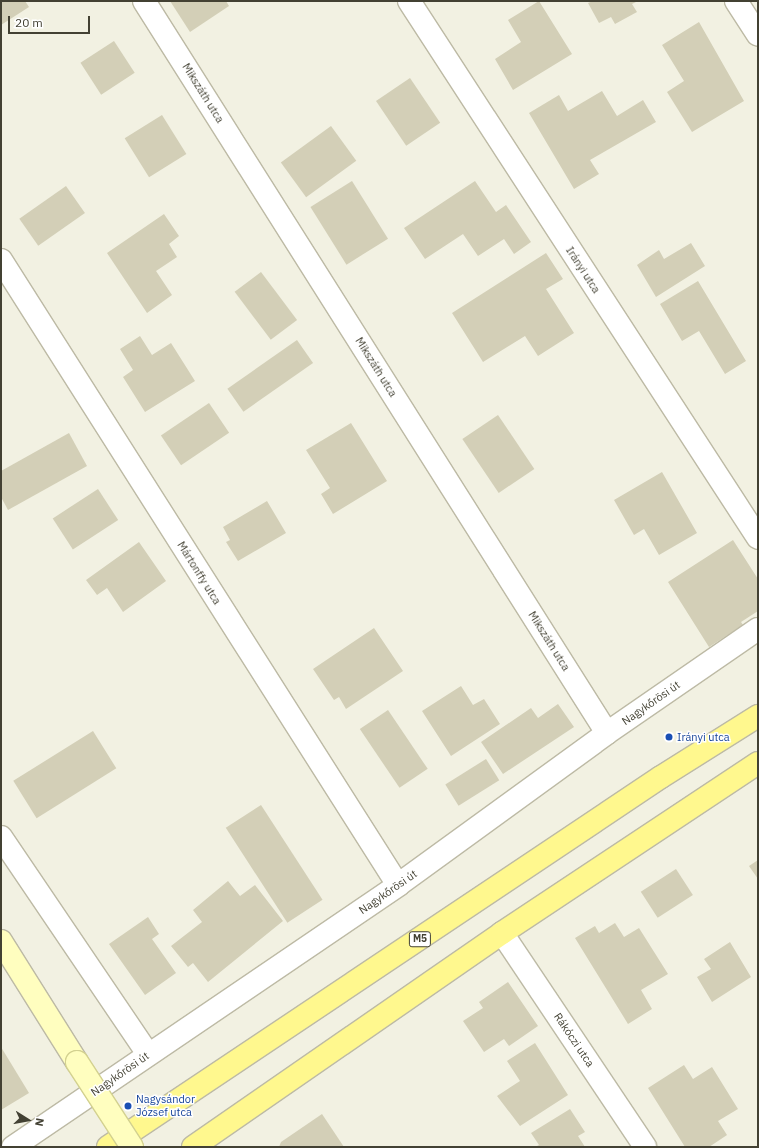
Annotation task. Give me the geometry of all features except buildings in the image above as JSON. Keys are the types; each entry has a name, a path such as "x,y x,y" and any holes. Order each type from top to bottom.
{"main road":[{"name":"M5","path":"108,1147 661,777 758,716"},
{"path":"200,1145 502,933 758,763"}],"street":[{"name":"Mikszáth utca","path":"144,1 607,734"},
{"name":"Irányi utca","path":"409,1 758,538"},
{"path":"736,1 758,35"},
{"name":"Mártonffy utca","path":"1,260 398,885"},
{"name":"Nagykőrösi út","path":"13,1147 398,885 607,734 758,629"},
{"path":"1,838 148,1054"},
{"name":"Rákóczi utca","path":"502,933 645,1147"},
{"path":"1,941 132,1147"}],"place":[{"name":"Irányi utca","path":"669,737"},
{"name":"Nagysándor József utca","path":"128,1106"}]}
